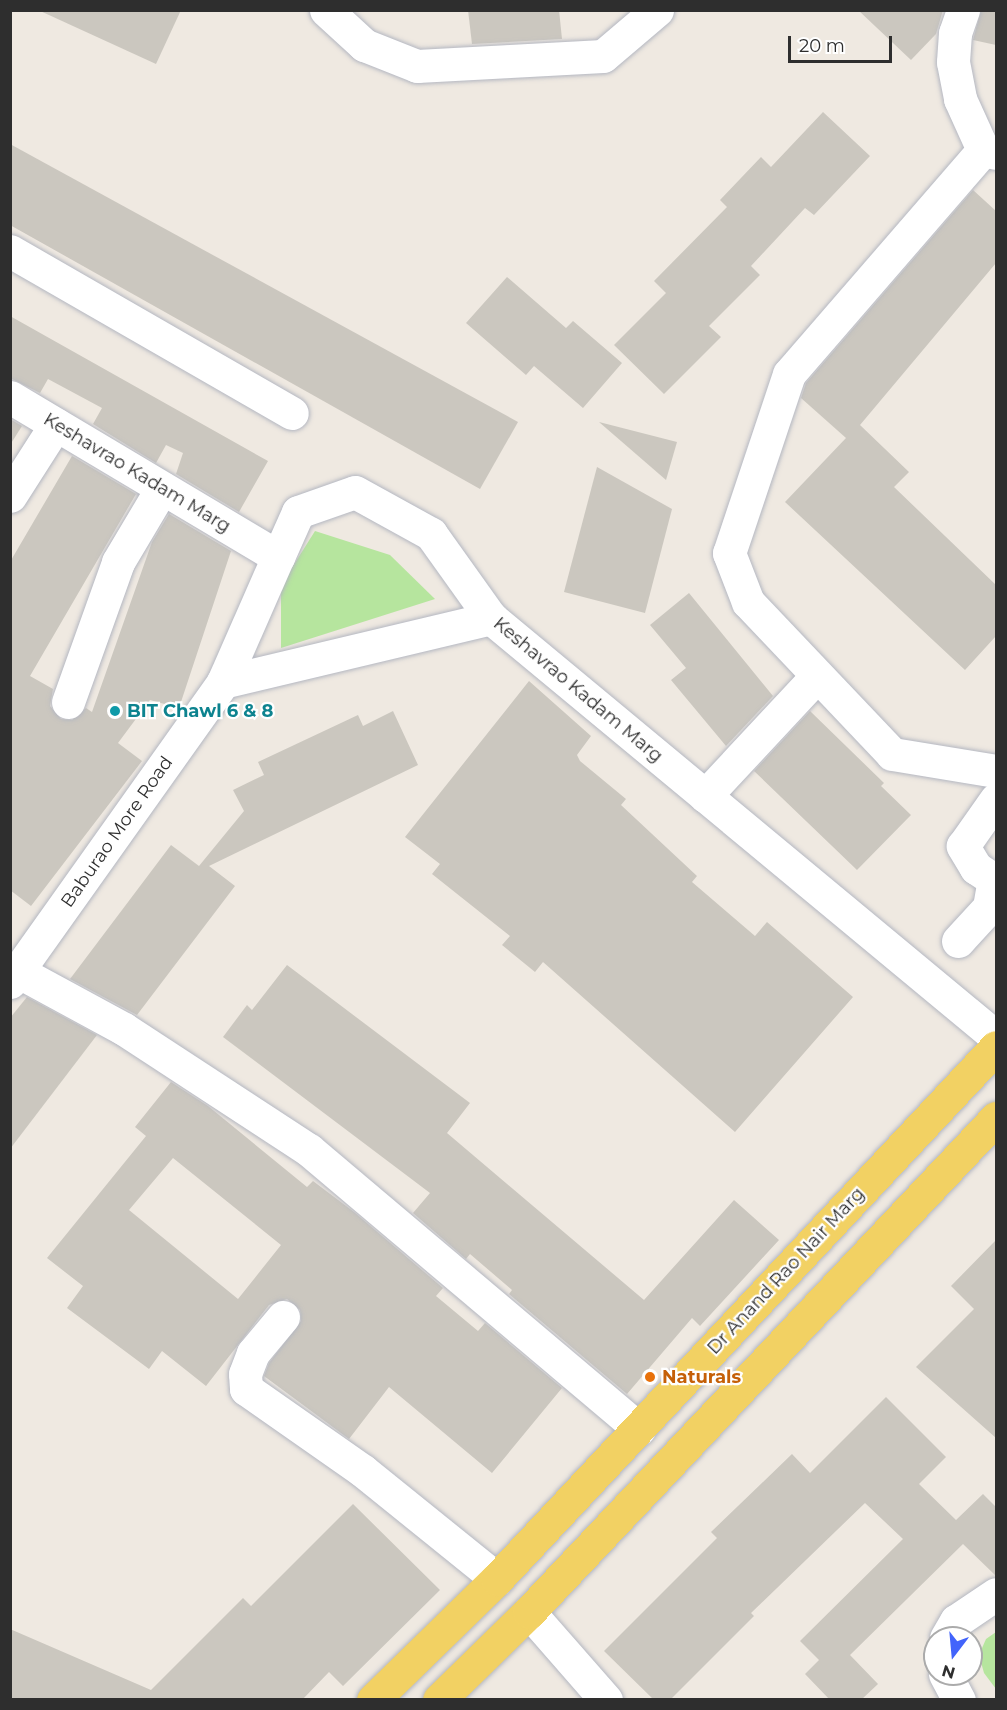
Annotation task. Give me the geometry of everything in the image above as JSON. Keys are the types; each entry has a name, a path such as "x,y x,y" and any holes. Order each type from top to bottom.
{"main road":[{"name":"Dr Anand Rao Nair Marg","path":"373,1700 497,1580 996,1047"},
{"path":"439,1700 529,1612 996,1118"}],"street":[{"path":"326,10 364,45 417,66 603,56 657,10"},
{"path":"963,10 955,33 953,62 960,99 990,152 789,374 729,553 748,602 892,754 996,771"},
{"path":"10,251 292,413"},
{"name":"Keshavrao Kadam Marg","path":"10,397 278,557 298,512 355,492 431,534 490,618 996,1037"},
{"path":"10,496 56,424"},
{"path":"68,702 118,562 162,488"},
{"name":"Baburao More Road","path":"15,977 222,682 278,557"},
{"path":"222,682 490,618"},
{"path":"705,796 817,676"},
{"path":"958,941 989,907 994,880 976,868 963,846 996,799"},
{"path":"15,977 124,1029 309,1150 639,1429"},
{"path":"283,1317 253,1353 245,1374 246,1389 363,1470 497,1580"},
{"path":"953,1626 956,1621 996,1594"},
{"path":"529,1612 606,1700"},
{"path":"951,1686 959,1700"}],"green space":[{"path":"315,531 390,555 435,599 281,648 281,585"},
{"path":"996,1632 996,1689 983,1669 983,1646 986,1639"}],"building":[{"path":"38,10 181,10 156,64"},
{"path":"468,10 559,10 562,39 472,44"},
{"path":"858,10 943,10 936,34 911,60"},
{"path":"981,10 996,10 996,45 973,40"},
{"path":"823,112 870,156 814,215 805,208 751,266 760,275 709,326 721,337 664,394 614,345 666,293 654,281 727,207 720,200 761,157 771,167"},
{"path":"10,144 518,422 480,489 10,225"},
{"path":"973,190 996,211 996,263 860,425 909,472 894,487 996,585 996,636 965,670 785,502 846,438 801,398 806,383"},
{"path":"507,277 566,328 573,321 622,363 583,408 534,366 526,375 466,323"},
{"path":"10,316 268,461 239,512 176,474 183,453 166,445 156,463 93,424 102,408 48,379 40,393 10,378"},
{"path":"10,419 22,426 10,445"},
{"path":"599,422 677,442 666,480"},
{"name":"BIT Chawl 6 & 8","path":"72,456 136,494 30,676 53,689 50,706 61,719 72,720 86,708 92,712 152,542 169,514 231,551 179,708 150,700 118,743 142,761 31,906 10,890 10,562"},
{"path":"597,467 672,509 645,613 564,592"},
{"path":"689,593 773,696 726,746 671,680 686,668 650,625"},
{"path":"529,681 591,736 577,755 580,761 626,799 621,805 697,876 692,882 755,936 767,922 853,997 735,1132 543,962 535,972 502,945 510,936 432,874 440,864 405,837"},
{"path":"393,711 418,765 209,866 235,886 137,1015 70,979 171,845 199,866 244,811 233,790 264,775 258,762 358,715 363,726"},
{"path":"810,711 884,783 881,786 911,815 857,870 754,771"},
{"path":"287,965 470,1103 447,1133 644,1300 734,1200 779,1240 700,1326 692,1318 627,1394 509,1294 512,1290 470,1254 466,1259 413,1213 430,1193 223,1037 247,1005 252,1010"},
{"path":"27,997 97,1035 10,1149 10,1018"},
{"path":"171,1082 208,1106 307,1187 313,1181 354,1212 443,1288 436,1296 478,1331 485,1323 562,1388 492,1473 389,1387 349,1439 264,1376 269,1363 301,1321 300,1310 287,1299 269,1305 206,1386 162,1351 149,1369 67,1308 83,1286 47,1258 146,1136 135,1127","holes":["173,1158 281,1245 238,1299 129,1210"]},
{"path":"996,1240 996,1438 916,1367 974,1309 951,1286"},
{"path":"886,1397 946,1457 919,1484 956,1520 983,1494 996,1507 996,1576 963,1544 850,1655 878,1684 861,1700 830,1700 805,1674 819,1660 800,1641 903,1539 865,1503 751,1613 754,1616 670,1700 654,1700 604,1651 717,1538 711,1532 792,1454 810,1473"},
{"path":"353,1504 440,1590 343,1686 329,1672 302,1700 10,1700 10,1629 151,1690 243,1598 251,1606"}],"place":[{"name":"BIT Chawl 6 & 8","path":"115,711"},
{"name":"Naturals","path":"650,1377"}]}
